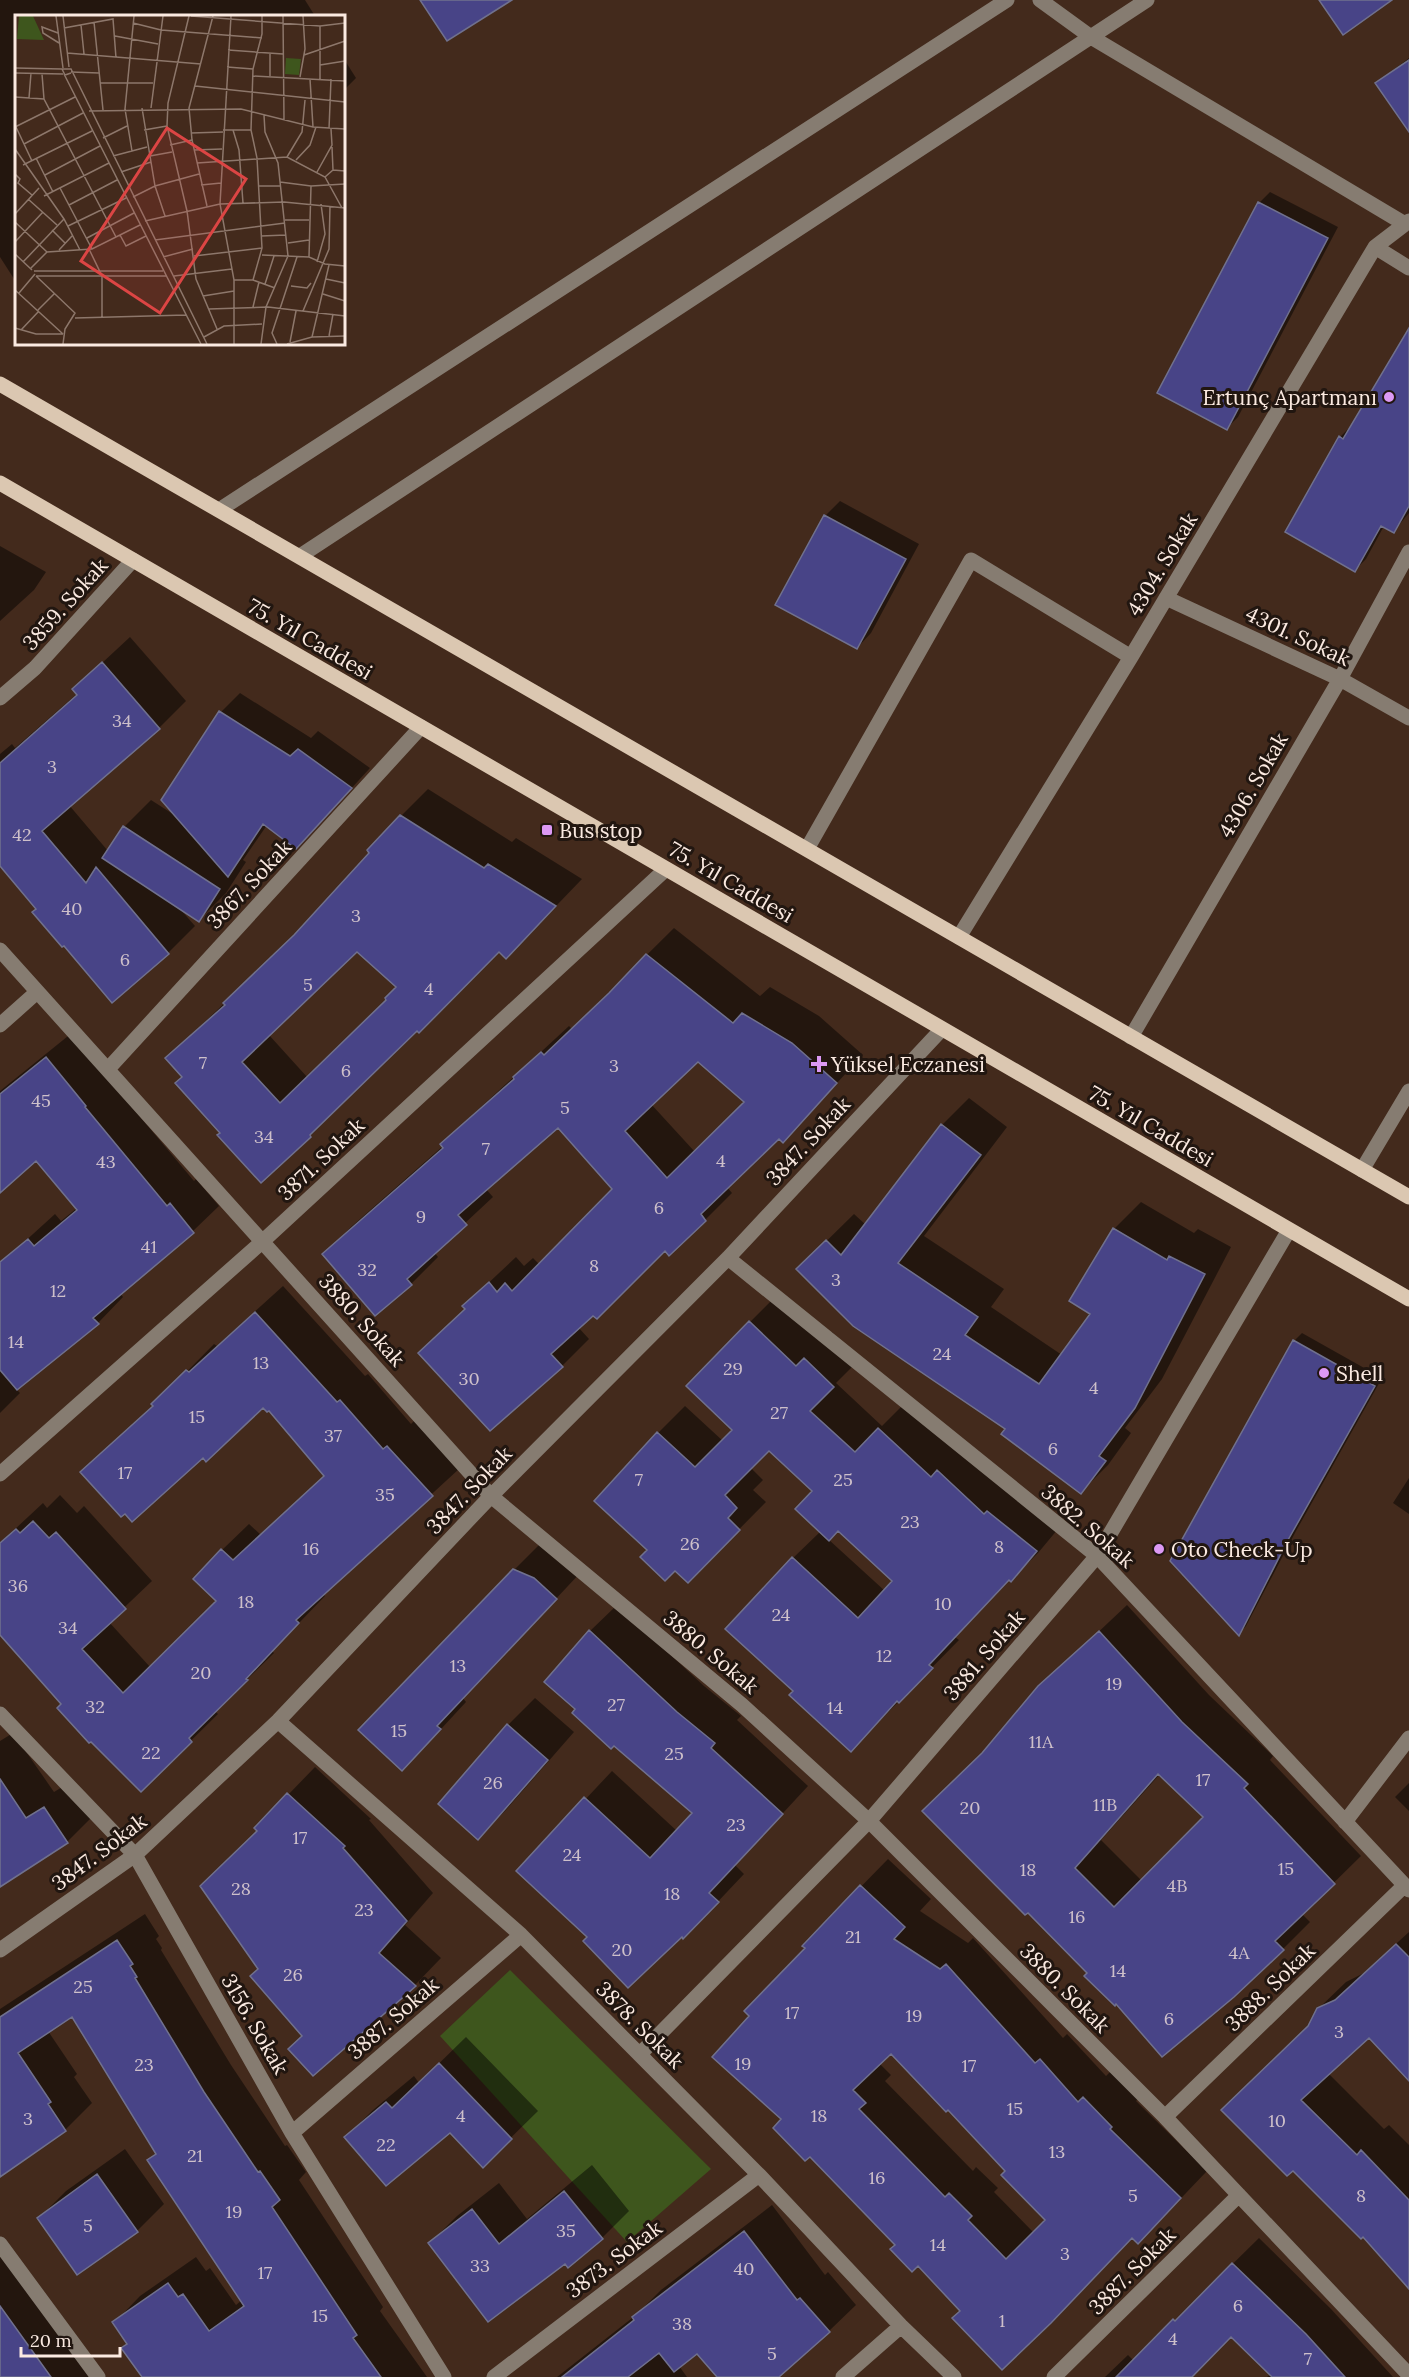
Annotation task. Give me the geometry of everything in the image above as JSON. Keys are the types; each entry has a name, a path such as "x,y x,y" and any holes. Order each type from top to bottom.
{"main road":[{"path":"0,384 1409,1197"},
{"name":"75. Yıl Caddesi","path":"0,483 1409,1299"}],"street":[{"path":"219,510 1008,0"},
{"path":"1040,0 1090,37 1407,222"},
{"path":"300,556 1147,0"},
{"name":"4304. Sokak","path":"959,937 1131,657 1375,247 1407,222"},
{"path":"1375,247 1409,268"},
{"name":"4306. Sokak","path":"1131,1037 1340,679 1409,552"},
{"name":"3859. Sokak","path":"0,698 35,668 133,560"},
{"path":"807,849 971,560 1131,657"},
{"name":"4301. Sokak","path":"1166,598 1340,679 1409,718"},
{"name":"3867. Sokak","path":"108,1069 421,728"},
{"name":"3871. Sokak","path":"0,1474 263,1241 666,869"},
{"name":"3880. Sokak","path":"0,950 491,1496 742,1705 869,1821 1165,2117 1409,2375"},
{"path":"0,1025 38,992"},
{"name":"3847. Sokak","path":"0,1950 135,1856 278,1721 491,1496 728,1258 942,1029"},
{"path":"1362,1170 1409,1091"},
{"name":"3881. Sokak","path":"640,2054 869,1821 1097,1556 1289,1230"},
{"name":"3882. Sokak","path":"728,1258 1097,1556 1407,1888"},
{"name":"3156. Sokak","path":"0,1714 135,1856 292,2133 444,2377"},
{"name":"3878. Sokak","path":"278,1721 521,1935 759,2175 901,2326 954,2377"},
{"path":"1345,1822 1409,1738"},
{"name":"3888. Sokak","path":"1165,2117 1407,1888"},
{"name":"3887. Sokak","path":"292,2133 521,1935"},
{"name":"3873. Sokak","path":"494,2377 759,2175"},
{"name":"3887. Sokak","path":"1054,2377 1239,2195"},
{"path":"0,2244 98,2377"},
{"path":"843,2377 901,2326"}],"green space":[{"path":"510,1970 711,2169 627,2242 440,2036"}],"building":[{"path":"420,0 512,0 447,41"},
{"path":"1319,0 1392,0 1343,35"},
{"path":"1409,60 1409,132 1375,83"},
{"path":"1258,202 1328,238 1227,430 1157,393"},
{"path":"1409,328 1409,506 1394,533 1381,526 1355,572 1285,532 1339,436 1343,439"},
{"path":"824,515 906,559 857,649 775,605"},
{"path":"102,662 160,729 42,831 86,883 96,867 169,954 112,1003 32,912 36,909 0,866 0,763 77,695 72,689"},
{"path":"219,711 290,756 298,749 352,788 296,849 263,824 228,877 161,800"},
{"path":"400,815 484,868 488,864 556,906 506,959 499,952 419,1033 417,1031 310,1135 311,1137 261,1183 217,1135 220,1133 175,1083 182,1077 165,1058 225,1005 223,1003 294,935 369,853 367,850","holes":["357,952 396,987 385,998 386,1000 280,1103 242,1062"]},
{"path":"123,826 220,889 199,922 102,858"},
{"path":"646,954 733,1023 742,1013 792,1043 837,1083 783,1143 779,1139 701,1214 706,1221 669,1256 665,1251 597,1319 593,1316 551,1354 563,1367 490,1431 418,1353 465,1309 462,1306 489,1282 497,1292 505,1283 512,1291 612,1189 558,1128 458,1215 467,1225 407,1279 412,1285 375,1316 322,1254 443,1148 440,1144 541,1052 544,1055","holes":["698,1062 744,1102 667,1178 625,1131"]},
{"path":"46,1057 167,1206 170,1203 194,1233 93,1318 99,1324 17,1390 0,1370 0,1262 28,1239 34,1246 77,1210 36,1161 0,1193 0,1094"},
{"path":"941,1124 981,1155 898,1263 978,1317 965,1335 1039,1384 1090,1314 1069,1301 1113,1228 1167,1260 1169,1256 1205,1274 1135,1408 1099,1456 1106,1461 1081,1494 1001,1434 1005,1429 853,1326 796,1269 826,1240 841,1255"},
{"path":"255,1312 337,1402 340,1400 383,1449 387,1446 433,1496 296,1620 299,1623 246,1679 248,1680 189,1738 192,1742 141,1792 91,1742 89,1743 57,1708 61,1704 0,1635 0,1543 16,1529 20,1533 33,1521 49,1538 56,1532 126,1609 82,1649 123,1693 216,1601 193,1579 221,1549 233,1560 324,1476 269,1411 263,1408 206,1462 203,1458 132,1522 125,1514 121,1517 80,1472 153,1406 151,1404 186,1370 189,1372"},
{"path":"749,1321 796,1366 804,1358 834,1387 810,1411 855,1452 878,1428 931,1477 937,1470 984,1514 987,1511 1037,1551 1011,1582 1009,1580 929,1665 933,1668 899,1703 897,1701 851,1752 789,1695 793,1691 725,1629 792,1557 858,1618 892,1581 838,1531 829,1541 795,1509 812,1491 769,1451 725,1495 737,1508 728,1518 740,1530 688,1583 675,1571 665,1581 640,1557 647,1550 594,1501 657,1432 695,1467 732,1430 686,1386"},
{"path":"1293,1340 1375,1386 1288,1540 1239,1636 1170,1561"},
{"path":"513,1569 534,1578 557,1599 437,1726 441,1729 402,1771 358,1730"},
{"path":"589,1630 677,1712 715,1743 711,1748 783,1814 709,1893 719,1902 683,1939 682,1937 628,1988 583,1941 587,1937 516,1871 584,1797 650,1858 692,1813 614,1746 611,1749 572,1713 575,1709 544,1682"},
{"path":"1099,1631 1182,1722 1248,1784 1244,1788 1335,1884 1275,1941 1284,1950 1234,1997 1162,2057 1116,2004 1115,2006 1084,1976 1087,1973 1028,1913 1025,1915 922,1811 982,1753 1038,1686","holes":["1158,1774 1203,1817 1114,1907 1075,1868"]},
{"path":"507,1724 548,1760 478,1840 438,1804"},
{"path":"0,1779 26,1818 44,1807 68,1843 0,1887"},
{"path":"287,1793 345,1846 343,1848 407,1921 379,1953 416,1986 313,2076 288,2049 302,2036 250,1976 258,1969 200,1886 257,1831 254,1828"},
{"path":"860,1885 905,1927 894,1939 940,1969 946,1964 1035,2063 1040,2059 1078,2102 1083,2097 1112,2127 1110,2129 1181,2198 1138,2244 1132,2238 1051,2323 1002,2370 952,2318 960,2311 918,2266 912,2272 890,2249 895,2245 810,2157 805,2161 773,2128 781,2119 712,2057 749,2016 744,2011 805,1948 802,1946","holes":["891,2054 946,2112 948,2110 1005,2171 1001,2175 1045,2220 1006,2259 968,2220 972,2216 949,2193 945,2197 859,2109 866,2103 853,2090"]},
{"path":"117,1940 133,1964 130,1966 137,1977 135,1978 204,2092 258,2172 260,2171 280,2200 272,2207 357,2335 353,2338 381,2377 142,2377 121,2348 127,2344 112,2322 168,2283 178,2297 183,2294 209,2331 244,2306 147,2160 156,2154 72,2017 18,2053 51,2102 48,2104 66,2131 0,2177 0,2017"},
{"path":"1396,1944 1409,1957 1409,2081 1369,2038 1301,2100 1357,2155 1361,2150 1409,2200 1409,2289 1363,2237 1361,2239 1293,2171 1287,2176 1221,2110 1308,2026 1317,2008 1335,2000"},
{"path":"439,2063 512,2139 483,2168 450,2133 386,2186 344,2137 386,2102 392,2108"},
{"path":"97,2174 138,2232 77,2275 37,2218"},
{"path":"564,2191 603,2239 568,2268 565,2264 488,2322 428,2243 472,2209 499,2244"},
{"path":"744,2231 797,2300 800,2298 830,2332 779,2377 717,2377 697,2354 674,2372 659,2353 628,2377 562,2377 634,2320 632,2317"},
{"path":"1232,2263 1306,2334 1345,2377 1272,2377 1231,2337 1192,2377 1116,2377 1173,2319 1175,2321"},
{"path":"0,2306 51,2377 0,2377"}],"place":[{"name":"Ertunç Apartmanı","path":"1389,397"},
{"name":"Bus stop","path":"547,830"},
{"name":"Yüksel Eczanesi","path":"819,1064"},
{"name":"Shell","path":"1324,1373"},
{"name":"Oto Check-Up","path":"1159,1549"}]}
